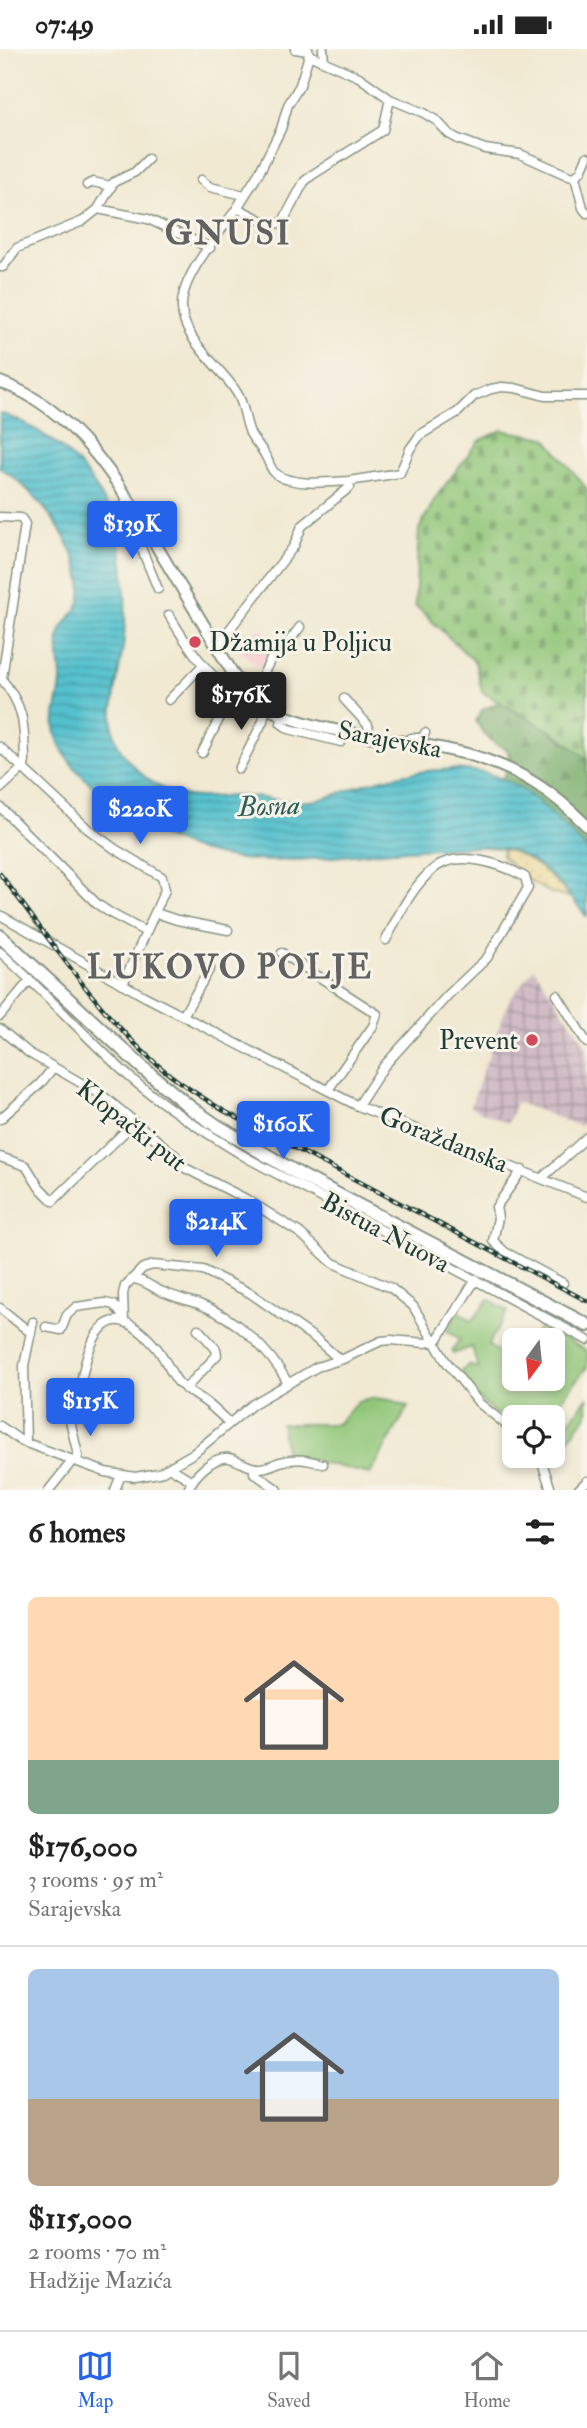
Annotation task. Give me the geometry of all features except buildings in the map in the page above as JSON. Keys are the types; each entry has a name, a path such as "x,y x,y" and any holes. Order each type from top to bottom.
{"highway":[{"path":"0,936 144,1069 217,1126 302,1176 587,1325"}],"main road":[{"name":"Sarajevska","path":"0,382 51,410 90,445 128,498 246,696 283,715 319,726 472,755 530,778 550,792 587,826"}],"street":[{"path":"295,49 309,52 359,77 390,99 438,121 449,134 458,139 485,149 520,154 575,177"},
{"path":"323,49 324,61"},
{"path":"309,52 300,85 289,105 281,129 259,173 185,288 181,308 186,328 237,393 245,409 252,437 274,472 282,478 298,481 349,481 400,473 410,449 420,435 458,412 474,396 502,387 545,396 587,396"},
{"path":"237,208 269,224 282,223 304,183 312,174 383,130 390,99"},
{"path":"575,177 587,157"},
{"path":"1,269 17,248 83,221 98,209 118,179 143,166 148,159"},
{"path":"575,177 583,208 587,213"},
{"path":"201,180 210,187 244,195"},
{"path":"87,185 93,182 111,186"},
{"path":"98,209 148,219 209,248"},
{"path":"216,647 294,546 302,526 349,490 349,481"},
{"path":"128,498 125,503 131,523 158,589"},
{"path":"0,517 20,518 26,524 1,677 17,702 23,718 25,761 24,767 0,789"},
{"path":"170,615 185,642 203,665 246,696"},
{"path":"202,753 227,703 246,696 273,655 288,643 300,627"},
{"path":"169,700 203,665"},
{"path":"344,699 368,725 370,735"},
{"path":"239,769 262,721 266,705"},
{"path":"283,715 281,723 289,729 341,741"},
{"path":"407,742 409,738 423,738 425,733"},
{"path":"0,747 89,829 115,849 162,877 165,890 122,984"},
{"path":"0,807 97,904 146,932"},
{"path":"358,1106 384,1066 447,996 487,958 528,888 525,877 512,870 482,862 455,859 437,866 425,877 399,913 386,940"},
{"path":"156,912 177,920 228,930"},
{"name":"Goraždanska","path":"0,915 122,984 358,1106 587,1197"},
{"name":"Bistua Nuova","path":"0,952 133,1079 182,1117 249,1160 587,1340"},
{"path":"282,953 377,1014 373,1026 328,1090"},
{"path":"183,1016 210,968"},
{"path":"0,1016 30,980"},
{"path":"557,995 587,1043"},
{"name":"Klopački put","path":"0,1029 29,1053 102,1095 174,1154 185,1168 246,1199 300,1233 334,1263 391,1288 413,1306 434,1342 479,1403 502,1421"},
{"path":"0,1119 40,1084 53,1068"},
{"path":"0,1157 26,1166 39,1187 53,1201 134,1123"},
{"name":"Goraždanska","path":"542,1178 587,1137"},
{"name":"Goraždanska","path":"522,1170 496,1207 498,1218 493,1241 505,1252 563,1283"},
{"path":"123,1319 125,1286 143,1268 153,1265 186,1268 212,1273 250,1293 340,1360"},
{"path":"133,1279 225,1317 268,1354 288,1383"},
{"path":"0,1426 26,1442 121,1475 135,1477 159,1473 194,1453 253,1405 317,1367 340,1360 381,1341 434,1342 444,1332 476,1279"},
{"path":"46,1327 61,1330 67,1315 76,1307 105,1303 114,1305 123,1319 154,1344 174,1377 229,1423"},
{"path":"0,1308 31,1333"},
{"path":"79,1394 87,1352 97,1331 107,1323 123,1319"},
{"path":"26,1442 23,1377 33,1322"},
{"path":"186,1389 217,1355 216,1349 198,1329"},
{"path":"49,1490 78,1455 69,1416"},
{"path":"188,1490 192,1481 203,1470 223,1459 232,1459 262,1469 303,1458 323,1464"},
{"path":"171,1468 192,1481"},
{"path":"254,1468 254,1473 278,1490"},
{"path":"544,1468 551,1490"},
{"path":"115,1490 121,1475"},
{"path":"578,1490 587,1481"}],"shaded area":[{"path":"236,625 251,638 260,628 270,636 264,644 273,652 259,667 225,638"},
{"name":"Prevent","path":"534,968 587,1047 587,1125 582,1123 580,1126 516,1102 508,1123 470,1107 508,1002"}],"green space":[{"path":"502,430 546,438 587,489 587,759 561,737 482,692 475,662 415,605 419,529 436,497 479,441"},
{"path":"499,702 545,728 587,757 587,850 547,812 502,779 509,766 508,750 489,739 476,721 482,710"},
{"path":"489,1299 508,1311 488,1345 502,1355 502,1391 565,1391 565,1338 587,1351 587,1367 557,1405 502,1405 502,1419 458,1376 468,1365 478,1368 472,1347 453,1354 452,1350 460,1339 447,1331 458,1311 472,1321"},
{"path":"373,1398 392,1400 408,1407 370,1474 299,1457 287,1459 281,1424 337,1424 358,1401"},
{"path":"587,1398 587,1415 565,1444 565,1427"}],"sand":[{"path":"503,849 532,862 571,897 542,889 502,856"}],"water":[{"name":"Bosna","path":"0,413 35,429 65,451 90,480 110,513 119,541 125,591 124,638 113,708 113,727 121,751 145,777 162,788 182,795 248,796 307,801 416,772 463,770 492,775 532,797 556,817 587,850 587,917 547,872 528,858 509,850 468,847 269,861 230,858 191,848 152,830 111,802 72,765 55,730 61,685 59,639 65,624 80,602 80,579 76,561 56,524 29,491 0,468"}],"railway":[{"path":"0,874 109,1016 158,1066 176,1080 224,1111 587,1301"}],"place":[{"name":"Džamija u Poljicu","path":"195,642"},
{"name":"Prevent","path":"532,1040"}],"district":[{"name":"GNUSI","path":"228,232"},
{"name":"LUKOVO POLJE","path":"230,966"}]}
